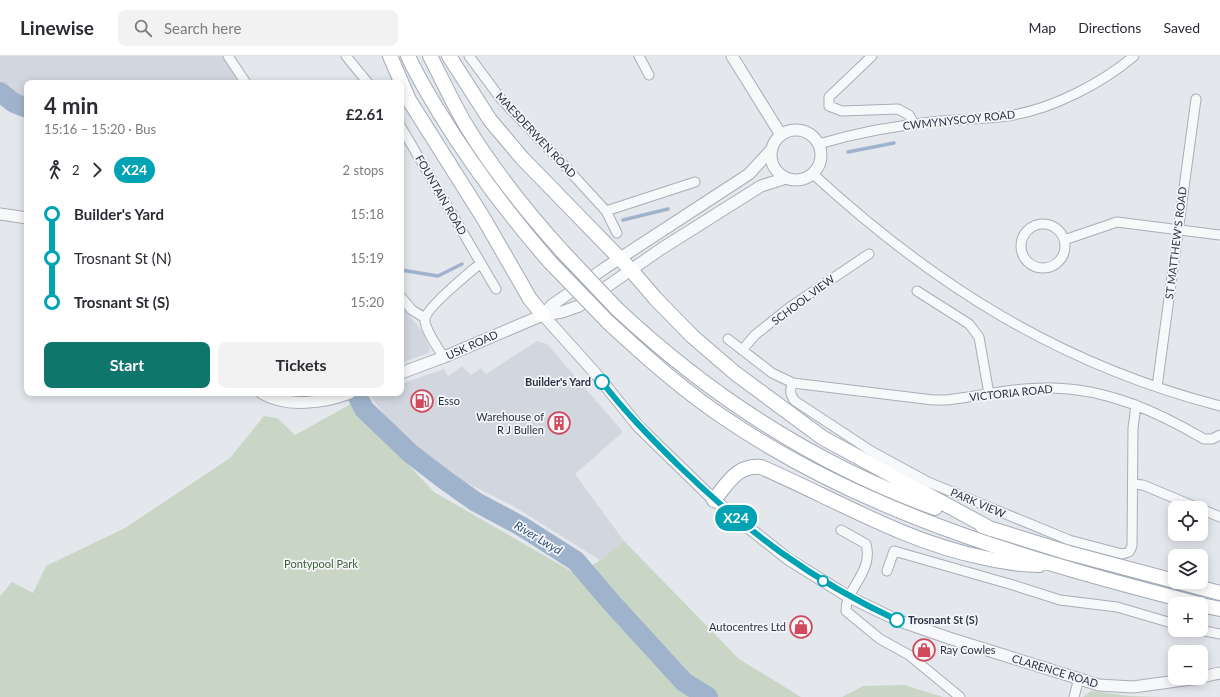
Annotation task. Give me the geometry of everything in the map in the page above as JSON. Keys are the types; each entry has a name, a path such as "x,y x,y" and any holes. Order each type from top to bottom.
{"main road":[{"path":"390,56 400,80"},
{"path":"408,56 415,72 457,141 512,218 550,262 608,322 651,361 699,400 731,423 814,472 900,512 979,542 1051,565 1173,597"},
{"path":"430,56 466,126 497,172 526,210 562,251 617,309 652,342 696,378 744,413 805,450 867,480 930,507 991,529 1069,553 1220,593"},
{"path":"449,56 495,126 522,158 631,270 655,298 692,336 735,374 777,406 830,442 991,529"},
{"path":"404,88 409,100 484,219 530,299 543,315"},
{"path":"714,500 739,470 746,467 761,467 864,516 922,541 968,554 1021,565 1051,565"},
{"path":"1208,606 1220,609"}],"street":[{"path":"228,56 244,80"},
{"path":"346,56 366,80"},
{"name":"MAESDERWEN ROAD","path":"469,56 501,99 564,164 606,211 617,233"},
{"path":"639,56 649,75"},
{"path":"732,56 781,136"},
{"path":"872,56 829,97 830,106 842,111 898,109 909,115 914,124"},
{"name":"CWMYNYSCOY ROAD","path":"819,144 852,134 914,124 1013,115 1040,108 1088,87 1120,68 1134,56"},
{"name":"ST MATTHEW'S ROAD","path":"1157,387 1196,99"},
{"path":"543,315 552,306 619,258 743,179 766,158 775,142 781,136 791,131 799,130 814,137 819,144 822,157 820,164 813,174 799,180 786,178 780,174 772,163 772,149"},
{"name":"FOUNTAIN ROAD","path":"404,132 496,289"},
{"path":"813,174 880,233 940,278 1000,316 1046,342 1100,366 1157,387 1220,406"},
{"path":"543,315 562,312 579,306 631,270 761,186 786,178"},
{"path":"606,211 682,191 695,182"},
{"path":"0,214 24,218"},
{"path":"1064,240 1114,222 1220,235"},
{"path":"1049,225 1056,229 1064,240 1063,254 1054,265 1040,268 1027,261 1023,255 1022,241 1024,235 1035,226 1049,225"},
{"name":"SCHOOL VIEW","path":"742,350 755,336 790,307 869,254"},
{"path":"444,357 426,326 425,318 431,307 481,263"},
{"path":"917,291 969,324 974,330 978,337 988,394"},
{"path":"404,301 412,310 425,318"},
{"name":"USK ROAD","path":"404,372 444,357 543,315"},
{"name":"CLARENCE ROAD","path":"543,315 596,374 638,426 714,500 788,558 849,597 897,620 942,636 1100,685 1133,687 1168,682"},
{"path":"728,339 772,373 792,383"},
{"name":"VICTORIA ROAD","path":"792,383 934,400 1052,388 1121,399 1158,414 1204,439 1212,439 1220,434"},
{"name":"PARK VIEW","path":"792,383 790,387 791,396 795,401 871,451 928,482 1069,540 1122,554 1129,552 1132,546 1134,411 1136,405"},
{"path":"267,396 270,398 284,400 319,403 341,396"},
{"path":"1133,484 1143,484 1182,501"},
{"path":"1208,512 1220,517"},
{"path":"841,530 866,544 869,553 860,579 846,604 846,611 880,639 909,655 960,697"},
{"path":"887,570 894,551 1060,600 1117,607 1168,622"},
{"path":"1208,632 1220,634"},
{"name":"CLARENCE ROAD","path":"1208,676 1220,673"},
{"path":"1074,697 1079,678"}],"shaded area":[{"path":"0,56 228,56 244,80 24,80 24,107 14,103 0,92"},
{"path":"404,309 424,334 430,349 428,353 404,362"},
{"path":"537,341 547,344 623,432 575,474 624,541 600,560 515,507 463,481 429,459 400,436 371,397 404,396 404,383 444,369 448,377 462,366 471,375 481,368 486,374"}],"green space":[{"name":"Pontypool Park","path":"351,404 434,492 578,575 624,541 739,659 801,697 0,697 0,596 12,582 33,593 46,566 125,528 230,458 264,416 277,418 295,435"},
{"path":"904,685 943,697 842,697 863,686"},
{"path":"1091,691 1130,696 1160,697 1083,697"}],"waterway":[{"name":"River Lwyd","path":"0,92 14,103 24,107"},
{"path":"848,152 894,143"},
{"path":"623,220 668,209"},
{"path":"404,270 438,276 462,264"},
{"name":"River Lwyd","path":"358,396 364,409 411,454 445,480 476,502 521,526 576,561 610,601 684,682 708,697"}],"bus line":[{"name":"X24","path":"602,382 638,426 714,500 801,567 849,597 897,620"}],"place":[{"name":"Builder's Yard","path":"602,382"},
{"name":"Esso","path":"422,401"},
{"name":"Warehouse of R J Bullen","path":"559,423"},
{"name":"Trosnant St (S)","path":"897,620"},
{"name":"Autocentres Ltd","path":"801,627"},
{"name":"Ray Cowles","path":"924,650"}]}
